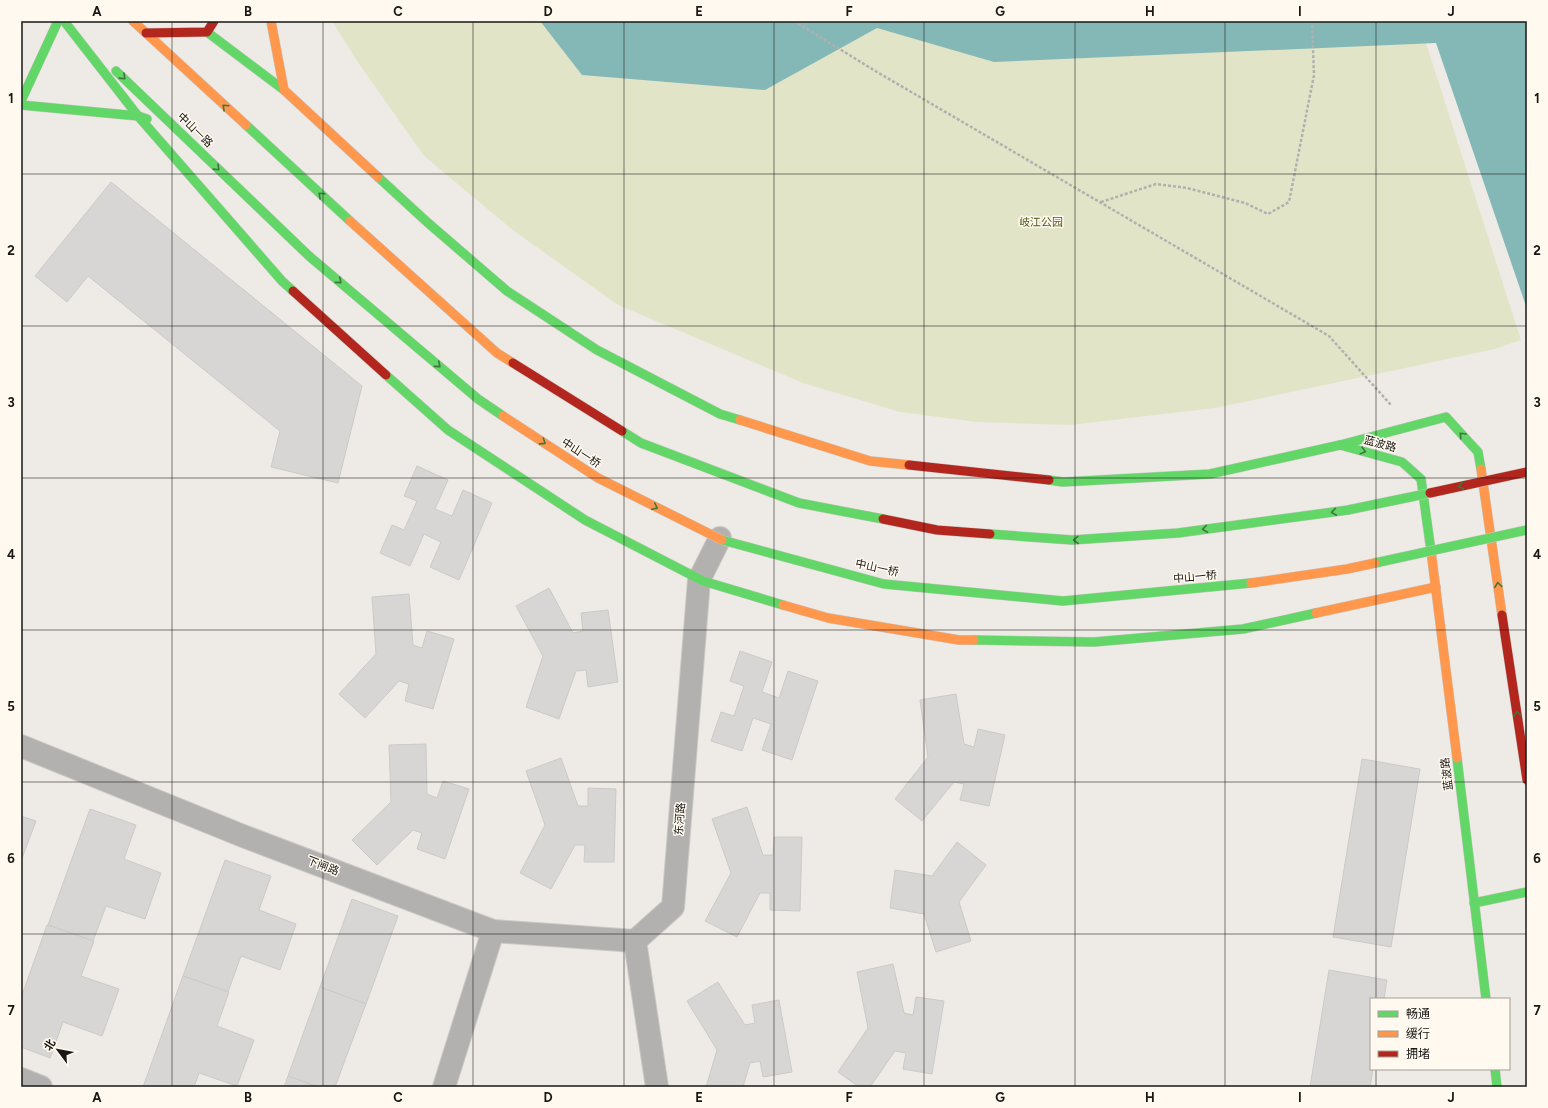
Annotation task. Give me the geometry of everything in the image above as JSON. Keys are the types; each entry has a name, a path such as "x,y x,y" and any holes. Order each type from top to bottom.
{"street":[{"path":"21,101 58,21"},
{"path":"65,21 138,116 282,281 448,430 585,520 699,580 828,618 959,640 1094,642 1243,629 1436,587"},
{"name":"中山一路","path":"65,21 309,256"},
{"path":"133,21 350,221 497,353 641,443 799,503 937,530 1072,540 1178,533 1348,510 1527,472"},
{"path":"206,32 214,21"},
{"path":"271,21 284,90"},
{"path":"146,33 206,32 284,90 427,222 507,291 597,350 720,414 870,461 1063,482 1210,474 1340,445"},
{"path":"21,105 138,116 177,130"},
{"name":"中山一桥","path":"309,256 478,399 598,478 720,538 884,584 1063,601 1232,586 1348,569 1527,530"},
{"name":"蓝波路","path":"1340,445 1446,417 1478,452 1527,780"},
{"name":"蓝波路","path":"1340,445 1402,462 1421,479 1436,587 1486,998"},
{"name":"东河路","path":"635,941 673,907 699,580 720,538"},
{"name":"下闸路","path":"21,746 236,833 493,931 635,941"},
{"path":"1474,902 1527,892"},
{"path":"444,1087 493,931"},
{"path":"635,941 657,1087"},
{"path":"1494,1070 1497,1087"},
{"path":"21,1079 41,1087"}],"path":[{"path":"794,21 877,72 1329,336 1410,426"},
{"path":"1100,202 1156,184 1187,188 1246,203 1268,214 1289,202 1314,75 1312,21"}],"green space":[{"name":"岐江公园","path":"332,21 1419,21 1521,340 1495,349 1215,408 1070,425 977,422 900,412 803,383 618,305 514,231 424,156 357,61"}],"water":[{"path":"540,21 1527,21 1527,309 1436,43 994,62 877,28 765,90 582,75"}],"building":[{"path":"111,182 362,386 338,483 271,467 280,431 88,276 67,302 35,276"},
{"path":"417,466 448,480 435,509 452,516 463,490 492,503 459,580 430,567 441,542 424,534 410,566 380,553 392,525 404,530 417,501 404,496"},
{"path":"549,588 573,633 583,631 581,613 608,610 618,682 588,687 586,670 576,671 559,719 526,707 543,656 516,606"},
{"path":"409,594 413,645 422,648 427,631 454,639 433,709 405,701 409,684 399,681 365,718 339,694 376,654 372,597"},
{"path":"740,651 772,662 762,692 779,698 788,671 818,681 792,760 762,750 771,724 753,718 742,751 711,741 721,712 734,716 744,686 730,681"},
{"path":"956,694 964,744 974,747 978,729 1005,735 989,806 960,800 964,784 954,782 922,821 895,799 928,757 920,700"},
{"path":"426,744 427,794 437,798 443,781 469,789 445,859 417,849 422,833 413,830 377,865 352,840 391,802 389,745"},
{"path":"561,758 578,806 588,806 588,788 616,789 614,862 584,862 585,845 575,845 551,889 520,873 545,825 526,771"},
{"path":"1362,759 1420,769 1391,947 1333,937"},
{"path":"747,807 763,855 773,855 774,837 802,837 800,911 770,910 770,893 760,893 737,937 705,921 731,873 712,819"},
{"path":"90,809 136,825 124,859 161,873 145,919 106,906 93,941 48,925"},
{"path":"21,816 36,821 21,861"},
{"path":"957,842 986,865 959,902 971,941 936,952 924,914 890,908 895,870 932,876"},
{"path":"225,860 271,876 259,910 296,924 280,970 241,956 228,992 183,976"},
{"path":"352,899 398,916 366,1004 320,987"},
{"path":"47,925 94,941 81,976 119,989 102,1036 63,1022 50,1058 21,1047 21,998"},
{"path":"893,964 904,1013 913,1015 916,997 944,1001 932,1074 903,1069 906,1053 895,1051 870,1087 859,1087 838,1072 868,1028 857,972"},
{"path":"1329,970 1387,980 1384,998 1370,998 1370,1070 1373,1070 1370,1087 1310,1087"},
{"path":"183,976 229,992 217,1026 254,1040 237,1086 199,1073 194,1087 143,1087"},
{"path":"718,982 745,1025 755,1023 752,1005 779,1000 792,1072 763,1077 760,1061 750,1063 743,1087 706,1087 717,1050 687,1001"},
{"path":"320,987 366,1004 335,1087 319,1087 288,1076"},
{"path":"288,1076 319,1087 284,1087"}],"traffic: fast":[{"path":"21,101 58,21"},
{"path":"64,21 138,116 282,281 293,291"},
{"path":"207,32 284,90"},
{"path":"116,71 309,256"},
{"path":"21,105 138,116 147,119"},
{"path":"246,125 350,221"},
{"path":"378,177 427,222 507,291 597,350 720,414 740,420"},
{"path":"309,256 478,399 503,416"},
{"path":"386,375 448,430 585,520 703,581 783,605"},
{"path":"1431,551 1421,479 1402,462 1340,445 1446,417 1478,452 1481,469"},
{"path":"622,431 641,443 799,503 883,519"},
{"path":"1049,480 1063,482 1210,474 1340,445"},
{"path":"990,534 1072,540 1178,533 1348,510 1430,493"},
{"path":"1375,563 1527,530"},
{"path":"722,540 884,584 1063,601 1251,583"},
{"path":"974,640 1094,642 1243,629 1316,613"},
{"path":"1457,758 1486,998"},
{"path":"1474,903 1527,892"},
{"path":"1495,1070 1497,1087"}],"traffic: slow":[{"path":"133,21 246,125"},
{"path":"271,21 284,90 378,177"},
{"path":"350,221 497,353 513,363"},
{"path":"503,416 598,478 722,540"},
{"path":"740,420 870,461 909,465"},
{"path":"1481,469 1502,615"},
{"path":"1431,551 1457,758"},
{"path":"1251,583 1347,569 1375,563"},
{"path":"1316,613 1436,587"},
{"path":"783,605 828,618 959,640 974,640"}],"traffic: jam":[{"path":"146,33 207,32 214,21"},
{"path":"293,291 386,375"},
{"path":"513,363 622,431"},
{"path":"909,465 1049,480"},
{"path":"1430,493 1527,472"},
{"path":"883,519 937,530 990,534"},
{"path":"1502,615 1527,780"}]}
